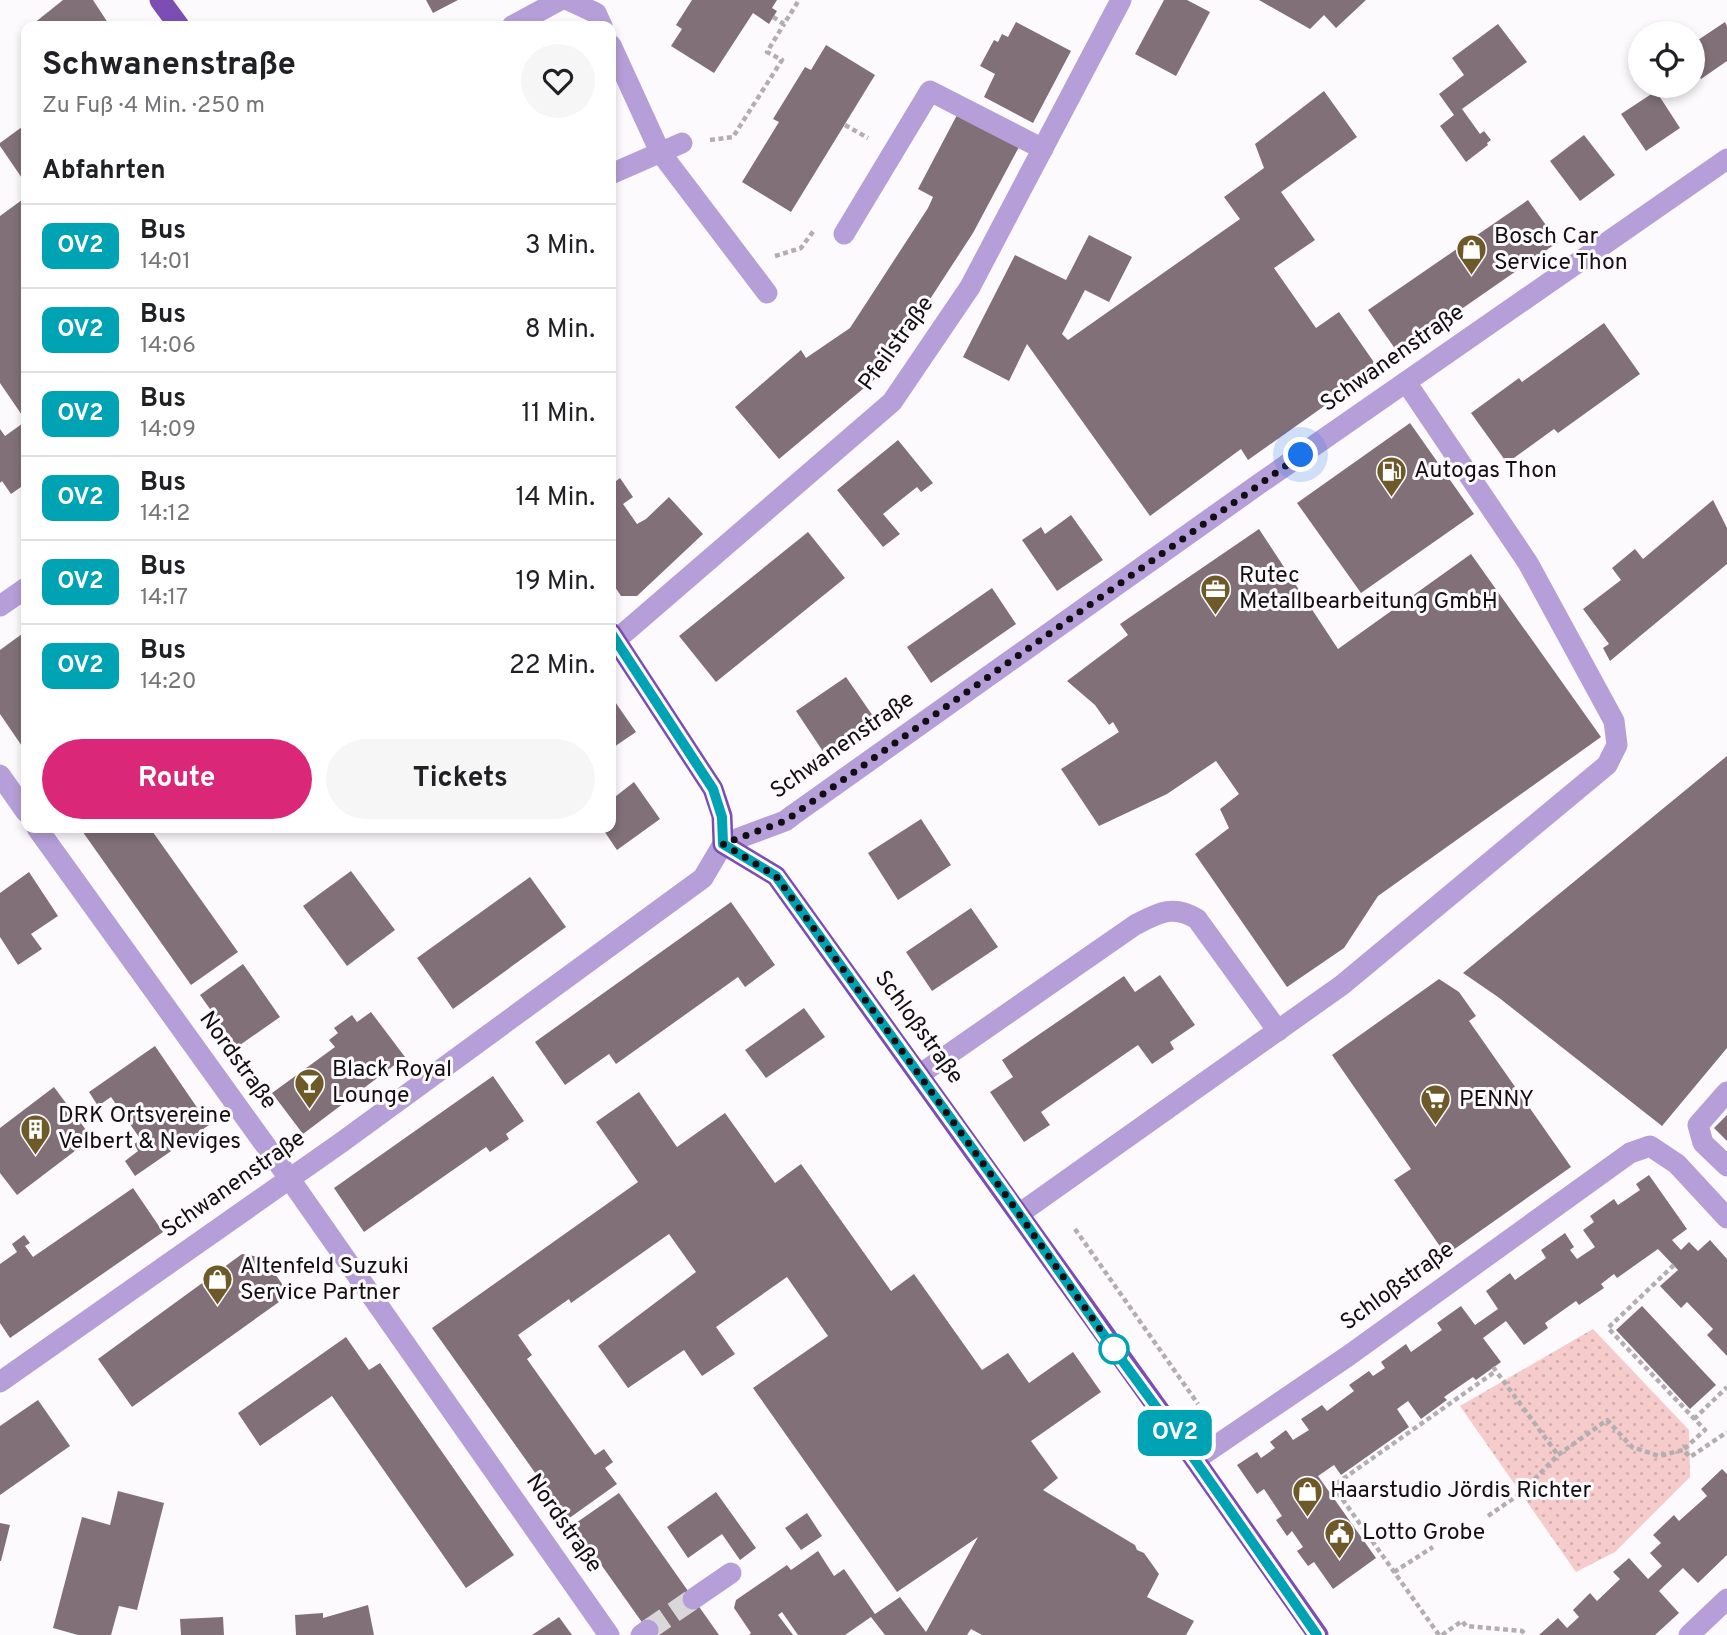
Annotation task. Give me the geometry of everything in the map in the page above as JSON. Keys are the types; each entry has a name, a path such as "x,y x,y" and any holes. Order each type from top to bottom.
{"main road":[{"path":"160,0 175,21"},
{"path":"616,641 713,789 722,817 723,844"},
{"name":"Schloßstraße","path":"723,844 776,876 1318,1635"}],"street":[{"path":"521,21 560,0"},
{"path":"568,0 596,13 600,21"},
{"name":"Pfeilstraße","path":"616,633 892,402 970,287 1121,0"},
{"path":"616,56 660,152 767,293"},
{"path":"844,233 930,91 1043,149"},
{"path":"616,172 682,143"},
{"name":"Schwanenstraße","path":"0,1382 353,1134 703,878 723,844 785,821 1259,484 1727,159"},
{"path":"1019,1214 1342,985 1607,765 1617,744 1614,721 1528,563 1406,382"},
{"path":"0,606 21,591"},
{"path":"0,775 21,805"},
{"name":"Nordstraße","path":"41,833 289,1178 609,1635"},
{"path":"919,1075 1135,925 1170,911 1185,911 1197,919 1278,1031"},
{"path":"1727,1091 1698,1125 1703,1143 1727,1166"},
{"name":"Schloßstraße","path":"1195,1460 1348,1356 1630,1153 1650,1146 1677,1164 1727,1218"},
{"path":"693,1599 731,1573"},
{"path":"1689,1635 1727,1599"}],"path":[{"path":"682,143 733,137 782,60 767,52 799,0"},
{"path":"773,17 784,24"},
{"path":"749,269 782,253 801,248 817,225 844,233"},
{"path":"1075,1229 1198,1404"},
{"path":"1488,1516 1521,1493 1558,1455 1607,1420 1632,1447 1659,1456 1684,1450 1705,1430 1608,1328 1674,1265"},
{"path":"1526,1635 1522,1631 1466,1626 1462,1621 1441,1635 1333,1486 1494,1369 1558,1455"},
{"path":"1694,1419 1727,1387"},
{"path":"1684,1450 1690,1457 1727,1432"},
{"path":"1394,1573 1433,1547"}],"shaded area":[{"path":"1593,1329 1689,1430 1690,1477 1615,1552 1576,1572 1460,1406"}],"building":[{"path":"63,0 93,0 107,21 37,21"},
{"path":"426,0 458,0 433,13"},
{"path":"692,0 777,0 772,8 777,11 769,24 753,13 714,73 671,46 682,29 676,25"},
{"path":"1164,0 1187,0 1210,12 1176,76 1135,54"},
{"path":"1259,0 1366,0 1336,28 1324,15 1310,29"},
{"path":"1016,22 1071,51 1033,123 984,97 995,74 980,66 994,40 998,42 1002,34 1008,37"},
{"path":"1725,22 1727,61 1705,76 1705,35"},
{"path":"1498,24 1527,62 1462,109 1480,134 1484,131 1491,140 1466,162 1440,126 1454,115 1439,94 1464,75 1452,58"},
{"path":"826,45 875,75 791,212 742,182 779,122 773,119 805,67 811,70"},
{"path":"1324,91 1357,137 1281,192 1315,240 1274,268 1316,328 1339,312 1378,368 1248,460 1241,449 1150,516 1027,344 1009,381 963,357 1015,255 1066,280 1089,235 1132,257 1109,302 1085,290 1062,334 1068,340 1240,219 1224,197 1264,168 1255,144"},
{"path":"1645,98 1661,98 1680,128 1646,151 1621,114"},
{"path":"957,115 1019,147 973,233 882,373 779,459 735,407 801,350 806,358 850,328 928,208 933,197 918,189"},
{"path":"21,128 21,177 0,146 0,143"},
{"path":"1584,135 1615,175 1580,201 1550,161"},
{"path":"1528,200 1558,242 1398,353 1368,310"},
{"path":"21,201 21,414 0,383 0,216"},
{"path":"1604,323 1640,374 1558,433 1554,429 1507,463 1471,413 1519,378 1522,382"},
{"path":"1410,423 1474,514 1361,593 1297,503"},
{"path":"21,425 21,487 11,494 2,481 0,483 0,429 5,436"},
{"path":"898,440 933,483 921,492 917,487 883,514 900,534 883,547 837,490"},
{"path":"620,478 633,497 623,504 637,524 669,497 703,534 637,596 621,596 616,588 616,481"},
{"path":"1713,500 1727,528 1727,564 1610,661 1603,648 1609,644 1583,609 1621,580 1612,568 1635,549 1643,559"},
{"path":"1071,515 1103,560 1057,591 1022,540 1041,527 1045,534"},
{"path":"1259,529 1338,649 1471,554 1601,737 1378,896 1344,948 1287,987 1195,854 1229,828 1220,809 1239,794 1216,761 1167,794 1099,826 1061,769 1119,732 1113,722 1109,725 1095,705 1067,681 1128,635 1120,624"},
{"path":"808,532 845,578 716,682 679,636"},
{"path":"992,588 1016,624 931,683 907,647"},
{"path":"21,635 21,745 0,714 0,650"},
{"path":"846,677 875,719 824,753 796,711"},
{"path":"616,703 636,732 616,746"},
{"path":"1727,756 1727,1048 1662,1126 1498,997 1463,973"},
{"path":"634,782 660,819 617,850 605,833 616,833 616,796"},
{"path":"921,819 951,865 898,900 868,853"},
{"path":"84,833 154,833 238,952 191,985"},
{"path":"351,871 395,930 347,966 303,906"},
{"path":"29,872 58,916 31,934 42,949 18,965 0,937 0,893"},
{"path":"530,877 566,927 453,1009 417,958"},
{"path":"731,902 775,965 745,987 738,977 616,1064 609,1054 565,1085 535,1042"},
{"path":"971,908 998,947 932,991 906,952"},
{"path":"243,964 280,1017 237,1047 200,995"},
{"path":"1160,975 1195,1025 1170,1042 1174,1049 1152,1064 1138,1045 1041,1112 1050,1125 1024,1142 990,1092 1013,1077 1002,1060 1124,976 1135,992"},
{"path":"1439,979 1459,992 1476,1016 1469,1021 1571,1167 1446,1255 1394,1180 1411,1169 1332,1055"},
{"path":"804,1008 825,1037 766,1078 745,1050"},
{"path":"371,1012 405,1057 303,1134 272,1093 335,1047 329,1040 338,1033 334,1028 352,1015 357,1022"},
{"path":"155,1046 209,1125 135,1176 125,1161 138,1151 134,1144 141,1140 111,1097 98,1106 89,1092"},
{"path":"493,1076 524,1121 506,1134 509,1139 490,1152 486,1147 364,1232 334,1188"},
{"name":"DRK Ortsvereine Velbert & Neviges","path":"54,1087 92,1138 17,1195 0,1173 0,1128"},
{"path":"639,1092 677,1147 725,1113 775,1183 801,1164 891,1291 914,1274 982,1370 1008,1353 1029,1383 1073,1352 1101,1392 1031,1441 1058,1478 1043,1490 1144,1553 1159,1574 1147,1597 1194,1621 1186,1635 982,1635 971,1629 967,1635 885,1635 871,1617 845,1635 798,1635 782,1612 778,1615 793,1635 749,1635 751,1633 734,1608 736,1600 787,1565 791,1570 818,1551 834,1576 844,1569 875,1614 900,1597 926,1632 978,1537 897,1592 753,1388 828,1336 787,1277 716,1327 735,1354 702,1376 684,1350 628,1388 598,1346 696,1272 669,1234 571,1303 569,1299 518,1335 532,1355 527,1359 595,1455 604,1449 613,1462 605,1468 617,1484 568,1519 432,1328 638,1182 596,1122"},
{"path":"1727,1115 1727,1141 1714,1128"},
{"path":"1649,1175 1687,1229 1672,1240 1681,1250 1689,1242 1698,1251 1710,1240 1727,1259 1727,1356 1707,1335 1713,1329 1687,1302 1681,1308 1660,1286 1678,1270 1658,1249 1617,1278 1614,1274 1601,1284 1604,1288 1579,1305 1576,1301 1545,1323 1548,1328 1524,1345 1506,1321 1483,1338 1501,1362 1476,1380 1473,1377 1444,1397 1447,1400 1421,1419 1408,1401 1397,1409 1409,1427 1341,1475 1334,1465 1318,1476 1376,1558 1333,1589 1314,1562 1308,1566 1297,1551 1303,1547 1292,1531 1287,1536 1276,1520 1282,1516 1264,1489 1257,1494 1237,1465 1257,1452 1261,1458 1275,1448 1270,1442 1286,1430 1293,1440 1309,1430 1301,1419 1322,1405 1327,1411 1354,1391 1349,1385 1369,1371 1373,1376 1385,1368 1381,1362 1406,1344 1411,1352 1442,1330 1437,1323 1461,1306 1475,1325 1498,1309 1486,1291 1510,1273 1515,1280 1546,1258 1541,1250 1565,1233 1574,1247 1570,1250 1577,1259 1595,1247 1583,1230 1594,1222 1590,1216 1614,1199 1618,1205 1640,1190 1636,1184"},
{"path":"133,1188 163,1232 10,1338 0,1323 0,1264 17,1252 12,1244 24,1235 30,1243 25,1246 33,1257"},
{"path":"242,1254 264,1258 282,1284 279,1302 132,1407 98,1359"},
{"path":"1642,1306 1716,1385 1690,1409 1616,1330"},
{"path":"346,1337 369,1370 380,1363 514,1555 466,1588 332,1396 260,1446 238,1413"},
{"path":"38,1400 70,1446 0,1495 0,1426"},
{"path":"1722,1469 1727,1474 1727,1555 1698,1583 1683,1568 1659,1591 1679,1613 1655,1635 1539,1635 1558,1618 1567,1628 1579,1617 1573,1610 1590,1593 1597,1601 1620,1579 1613,1572 1629,1558 1648,1579 1662,1566 1650,1553 1661,1543 1653,1535 1674,1515 1679,1521 1707,1496 1701,1489"},
{"path":"118,1491 164,1503 137,1610 119,1606 111,1635 78,1635 53,1628 82,1517 110,1525"},
{"path":"716,1492 756,1548 740,1560 722,1534 688,1558 667,1527"},
{"path":"619,1493 719,1635 651,1635 573,1525"},
{"path":"807,1513 822,1536 801,1550 785,1528"},
{"path":"0,1523 10,1525 1,1561 0,1561"},
{"path":"368,1605 374,1635 296,1635 295,1615 323,1613 323,1618"},
{"path":"223,1617 224,1635 181,1635 180,1619"},
{"path":"559,1617 572,1635 532,1635"}],"tunnel":[{"path":"648,1630 693,1599"}],"bus line":[{"name":"OV2","path":"616,641 713,789 722,817 723,844 776,876 1195,1460 1317,1635"}],"place":[{"name":"Bosch Car Service Thon","path":"1471,277"},
{"name":"Autogas Thon","path":"1391,498"},
{"name":"Rutec Metallbearbeitung GmbH","path":"1216,616"},
{"name":"Black Royal Lounge","path":"309,1110"},
{"name":"PENNY","path":"1436,1127"},
{"name":"DRK Ortsvereine Velbert & Neviges","path":"35,1156"},
{"name":"Altenfeld Suzuki Service Partner","path":"217,1307"},
{"name":"Haarstudio Jördis Richter","path":"1307,1518"},
{"name":"Lotto Grobe","path":"1339,1560"}],"route":[{"path":"1114,1349 776,876 723,844 785,821 1301,455"}]}
